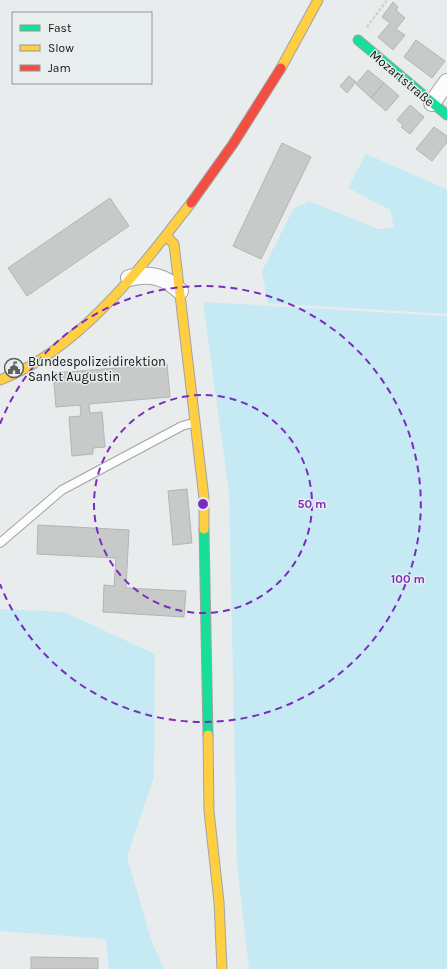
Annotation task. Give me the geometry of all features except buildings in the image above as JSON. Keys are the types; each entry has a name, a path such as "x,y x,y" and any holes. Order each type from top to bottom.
{"street":[{"path":"0,380 26,370 47,358 104,306 166,236 199,194 238,139 266,94 318,0"},
{"name":"Mozartstraße","path":"358,40 447,115"},
{"path":"432,103 447,82"},
{"path":"166,236 174,244 195,423 205,525 205,638 209,811 219,902 222,969"},
{"path":"129,278 148,275 162,277 180,291"}],"lane":[{"path":"0,542 62,490 182,426 195,423"}],"path":[{"path":"358,40 387,0"}],"shaded area":[{"path":"366,154 447,189 447,314 268,303 262,271 293,209 309,201 378,229 394,228 390,210 348,188"},
{"path":"203,302 447,316 447,969 249,969 237,864 229,492"},
{"path":"0,609 64,612 155,654 154,777 127,857 152,942 164,969 109,969 106,939 0,931"}],"traffic: fast":[{"path":"358,40 447,115"},
{"path":"204,529 208,735"}],"traffic: slow":[{"path":"281,68 318,0"},
{"path":"0,380 29,367 56,349 82,328 129,280 191,203"},
{"path":"166,236 174,244 204,498 204,529"},
{"path":"208,735 209,811 219,902 222,969"}],"traffic: jam":[{"path":"191,203 233,144 281,68"}],"place":[{"name":"Bundespolizeidirektion Sankt Augustin","path":"14,368"}]}
